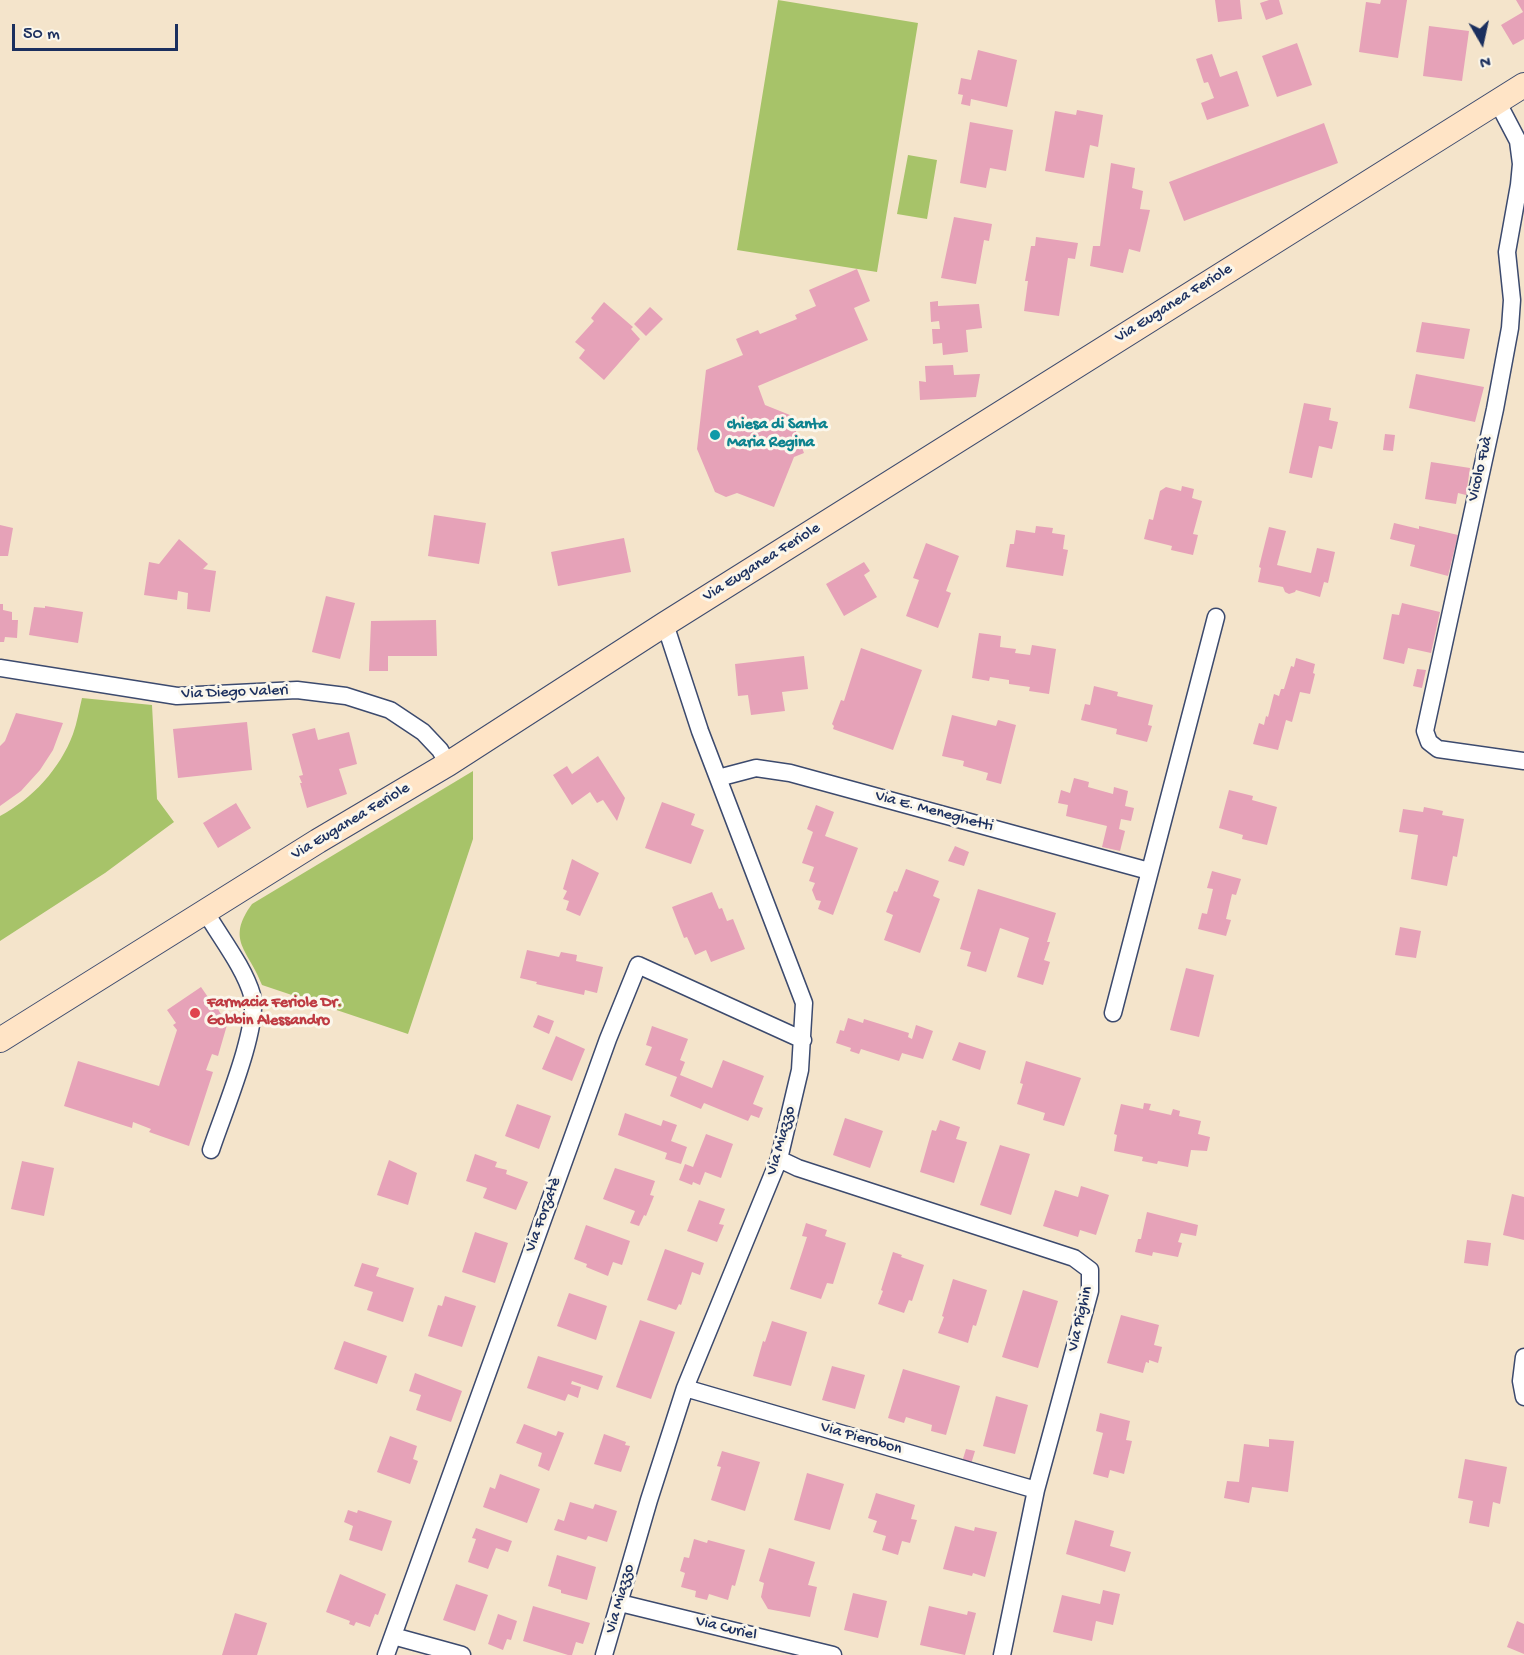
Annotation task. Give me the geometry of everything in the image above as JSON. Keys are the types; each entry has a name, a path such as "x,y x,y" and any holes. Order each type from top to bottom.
{"main road":[{"name":"Via Euganea Feriole","path":"0,1040 328,835 448,764 665,624 1524,85"}],"street":[{"name":"Vicolo Fuà","path":"1497,102 1518,141 1521,164 1520,185 1507,252 1512,300 1510,328 1495,409 1425,731 1429,742 1438,749 1524,761"},
{"path":"1113,1013 1216,617"},
{"name":"Via Miazzo","path":"604,1655 649,1500 685,1388 779,1159 800,1070 803,1040 804,1003 700,731 665,624"},
{"name":"Via Diego Valeri","path":"0,668 177,696 297,690 346,696 390,710 423,732 440,750 448,764"},
{"name":"Via E. Meneghetti","path":"718,778 756,768 790,773 1149,871"},
{"path":"205,911 243,973 253,997 252,1030 211,1150"},
{"name":"Via Forzatè","path":"386,1655 608,1039 638,965 803,1040"},
{"name":"Via Pighin","path":"779,1159 798,1168 1074,1258 1090,1270 1090,1291 1036,1490 1002,1655"},
{"path":"1524,1357 1521,1381 1524,1397"},
{"name":"Via Pierobon","path":"685,1388 1036,1490"},
{"name":"Via Curiel","path":"620,1603 833,1655"},
{"path":"393,1636 462,1655"}],"green space":[{"path":"778,0 918,23 877,272 737,250"},
{"path":"908,155 937,160 927,219 897,214"},
{"path":"82,698 152,705 157,799 174,822 105,873 0,941 0,816 34,792 53,771 73,734"},
{"path":"473,771 473,839 408,1034 262,985 240,937 240,927 252,904"}],"building":[{"path":"1215,0 1240,0 1242,19 1218,22"},
{"path":"1279,0 1283,14 1266,20 1260,3"},
{"path":"1381,0 1407,0 1398,58 1359,52 1366,2 1380,4"},
{"path":"1516,0 1524,0 1524,39 1513,45 1501,25 1523,12"},
{"path":"1429,26 1469,31 1462,81 1423,76"},
{"path":"1297,43 1312,85 1277,97 1262,56"},
{"path":"978,50 1017,60 1007,107 971,99 970,106 961,104 963,95 958,94 961,78 971,80"},
{"path":"1212,54 1220,77 1237,71 1249,106 1207,120 1201,103 1214,98 1208,82 1204,83 1196,59"},
{"path":"1077,110 1103,115 1098,147 1090,145 1084,178 1045,171 1055,111 1076,115"},
{"path":"970,122 1013,130 1006,171 990,168 986,188 960,183"},
{"path":"1324,123 1338,163 1184,221 1169,182"},
{"path":"1111,163 1135,168 1132,188 1143,191 1140,209 1150,210 1140,252 1129,249 1123,273 1090,266 1093,246 1100,246"},
{"path":"954,217 992,224 989,241 984,240 976,284 941,278"},
{"path":"1036,237 1078,243 1075,259 1068,258 1059,316 1024,311 1028,281 1025,281 1031,246 1035,246"},
{"path":"857,269 870,301 854,308 868,340 758,386 765,405 790,415 804,453 794,457 774,507 737,493 726,497 715,492 697,449 706,370 743,355 736,339 758,330 760,334 797,319 795,315 816,306 809,290"},
{"path":"938,301 938,306 979,304 982,328 966,330 968,352 943,355 942,343 933,344 932,329 940,329 939,321 931,322 930,302"},
{"path":"604,302 633,327 631,329 640,339 604,380 579,358 585,350 575,342 594,321 591,318"},
{"path":"650,307 663,319 646,336 634,324"},
{"path":"1422,322 1470,329 1464,359 1416,352"},
{"path":"953,365 954,375 980,374 976,397 920,400 919,381 926,382 925,366"},
{"path":"1416,374 1484,387 1475,422 1409,408"},
{"path":"1304,403 1331,408 1329,420 1338,422 1332,449 1319,446 1312,478 1289,473"},
{"path":"1385,434 1395,435 1393,451 1383,450"},
{"path":"1431,462 1470,468 1466,495 1458,493 1456,504 1425,499"},
{"path":"1182,486 1194,489 1192,498 1202,501 1193,534 1198,535 1193,555 1171,550 1172,546 1144,539 1149,519 1153,520 1160,491 1166,487 1181,491"},
{"path":"434,515 486,523 479,564 428,556"},
{"path":"1394,523 1458,535 1448,576 1410,566 1415,545 1390,539"},
{"path":"0,525 13,528 8,556 0,556"},
{"path":"1036,526 1053,528 1052,533 1065,535 1063,549 1068,550 1063,576 1006,567 1010,544 1014,544 1016,530 1035,533"},
{"path":"1269,527 1286,531 1277,565 1311,573 1317,548 1335,552 1328,583 1324,582 1320,597 1296,590 1289,594 1283,587 1258,582 1261,568 1259,567"},
{"path":"624,538 631,572 558,586 551,552"},
{"path":"179,539 208,564 203,569 216,571 210,612 187,609 188,593 178,591 177,600 144,595 149,562 159,564"},
{"path":"926,543 959,556 946,591 951,593 938,628 906,616 919,580 913,578"},
{"path":"864,562 870,571 864,575 877,597 844,616 826,584"},
{"path":"326,596 355,603 340,659 312,652"},
{"path":"1402,603 1440,612 1431,653 1408,648 1404,664 1383,659 1392,614 1399,615"},
{"path":"0,604 3,604 3,610 12,612 12,620 18,620 17,638 5,637 4,642 0,642"},
{"path":"45,606 83,612 78,643 29,635 34,607 45,608"},
{"path":"436,620 437,656 388,656 388,671 369,671 371,621"},
{"path":"979,633 1001,636 1000,647 1016,649 1015,653 1030,655 1032,645 1056,649 1049,694 1029,691 1030,687 1009,684 1009,680 990,677 989,681 972,678"},
{"path":"861,648 922,670 893,750 833,729 832,724 841,700 844,701"},
{"path":"804,656 808,689 782,692 785,711 751,715 748,695 738,696 735,664"},
{"path":"1296,658 1315,664 1310,694 1300,692 1292,722 1286,720 1278,750 1253,744 1259,723 1264,725 1274,694 1279,696 1281,689 1284,689"},
{"path":"1417,669 1426,670 1422,688 1413,686"},
{"path":"1094,686 1118,692 1117,696 1153,705 1148,725 1152,726 1147,742 1116,734 1117,729 1081,720 1085,704 1090,705"},
{"path":"16,713 63,723 53,750 40,770 21,791 0,806 0,746 5,741"},
{"path":"952,715 996,726 998,720 1016,725 1001,784 986,780 988,773 963,766 964,761 942,756"},
{"path":"247,722 252,770 178,778 173,729"},
{"path":"315,728 318,740 349,732 357,764 339,769 347,794 307,808 299,776 303,775 292,734"},
{"path":"598,756 625,798 617,821 603,800 597,803 590,792 572,805 553,775 567,766 572,774"},
{"path":"1074,778 1089,782 1088,787 1113,794 1114,787 1128,791 1125,806 1134,808 1131,821 1121,819 1119,829 1125,831 1120,851 1102,847 1107,826 1066,816 1068,805 1058,803 1061,790 1070,793"},
{"path":"1229,790 1253,796 1252,800 1277,807 1267,845 1242,839 1243,835 1219,828"},
{"path":"662,802 695,814 691,825 704,830 691,864 645,848"},
{"path":"236,803 251,828 218,848 203,823"},
{"path":"816,805 834,812 825,836 858,848 833,915 818,909 821,901 816,900 812,890 815,883 809,881 814,867 802,863 813,832 807,829"},
{"path":"1424,807 1443,811 1442,815 1464,819 1457,857 1453,856 1447,886 1411,879 1418,835 1399,832 1403,809 1423,812"},
{"path":"955,846 969,852 964,866 948,861"},
{"path":"572,859 599,873 580,916 566,910 569,901 563,899 567,891 563,889"},
{"path":"906,869 939,881 933,896 940,899 920,953 884,940 893,915 886,912"},
{"path":"1212,871 1241,879 1236,895 1232,894 1226,919 1231,920 1226,936 1198,929 1202,913 1207,914 1213,889 1207,888"},
{"path":"978,889 1056,913 1047,942 1050,942 1044,960 1050,962 1043,985 1017,977 1029,938 1000,928 986,972 967,966 971,952 960,949"},
{"path":"712,892 727,921 733,919 745,949 711,962 706,950 695,955 687,937 684,938 672,907"},
{"path":"1400,927 1421,931 1416,958 1395,955"},
{"path":"527,950 559,957 561,952 577,955 576,961 603,967 597,993 585,990 584,995 520,978"},
{"path":"1186,968 1214,975 1199,1037 1170,1030"},
{"path":"201,987 212,1003 214,1002 227,1025 218,1056 212,1054 206,1070 213,1072 189,1146 149,1132 151,1129 133,1122 132,1128 64,1106 78,1061 159,1086 177,1030 173,1025 176,1023 167,1010"},
{"path":"538,1015 554,1021 549,1034 533,1027"},
{"path":"848,1018 863,1023 864,1019 909,1033 908,1037 912,1039 916,1025 933,1031 923,1059 902,1053 899,1061 861,1049 859,1054 850,1051 851,1048 836,1043 840,1030 844,1031"},
{"path":"652,1026 688,1039 680,1060 685,1062 680,1075 712,1088 723,1060 764,1076 753,1104 763,1108 759,1118 751,1115 748,1121 704,1103 701,1109 670,1096 677,1077 645,1065 652,1047 646,1045"},
{"path":"556,1036 585,1049 572,1081 542,1069"},
{"path":"959,1042 986,1051 980,1070 952,1060"},
{"path":"1026,1061 1081,1078 1064,1126 1043,1120 1045,1113 1017,1104"},
{"path":"1144,1103 1151,1104 1149,1110 1171,1115 1173,1109 1180,1111 1179,1116 1201,1121 1198,1134 1210,1137 1207,1151 1191,1150 1188,1167 1158,1161 1157,1164 1142,1161 1143,1157 1114,1151 1117,1135 1114,1134 1121,1104 1143,1109"},
{"path":"517,1104 551,1116 539,1149 505,1136"},
{"path":"625,1113 661,1126 663,1120 677,1125 671,1141 687,1147 681,1164 665,1159 667,1153 618,1135"},
{"path":"845,1118 883,1131 870,1168 833,1155"},
{"path":"940,1120 960,1127 956,1139 967,1142 954,1183 920,1172 932,1130 936,1131"},
{"path":"706,1134 733,1144 721,1178 705,1172 700,1185 693,1182 692,1185 679,1180 685,1164 693,1167"},
{"path":"1000,1145 1030,1154 1011,1215 980,1205"},
{"path":"475,1154 497,1162 495,1167 507,1170 506,1174 528,1182 516,1210 483,1198 487,1188 466,1181"},
{"path":"389,1160 417,1173 408,1205 377,1195"},
{"path":"22,1161 54,1168 44,1216 11,1209"},
{"path":"615,1168 655,1181 650,1195 654,1196 639,1226 630,1223 635,1211 603,1199"},
{"path":"1081,1186 1109,1195 1096,1235 1080,1230 1078,1237 1043,1226 1055,1190 1078,1197"},
{"path":"1512,1194 1524,1197 1524,1240 1503,1235"},
{"path":"699,1200 725,1209 719,1224 724,1225 717,1242 687,1231"},
{"path":"1147,1212 1198,1225 1196,1236 1181,1233 1178,1242 1182,1243 1178,1257 1153,1252 1152,1256 1135,1252 1138,1239 1141,1239"},
{"path":"806,1223 827,1230 825,1236 846,1243 833,1284 827,1283 821,1299 790,1289 807,1237 802,1236"},
{"path":"586,1225 630,1241 622,1265 613,1262 608,1276 574,1259"},
{"path":"475,1232 508,1243 495,1283 462,1272"},
{"path":"1467,1240 1491,1243 1488,1266 1464,1263"},
{"path":"665,1249 704,1263 700,1275 692,1272 681,1305 679,1304 676,1310 647,1300"},
{"path":"893,1252 924,1265 912,1301 909,1300 904,1313 878,1304"},
{"path":"362,1263 379,1268 376,1276 414,1288 403,1322 367,1310 373,1292 354,1286"},
{"path":"953,1279 987,1290 968,1343 938,1333"},
{"path":"1023,1290 1058,1301 1038,1368 1002,1357"},
{"path":"569,1293 607,1306 596,1340 557,1326"},
{"path":"445,1296 476,1306 462,1347 428,1336 438,1305 442,1306"},
{"path":"1121,1315 1159,1325 1154,1345 1162,1347 1158,1363 1149,1360 1149,1363 1146,1362 1143,1373 1107,1363"},
{"path":"640,1320 675,1332 651,1399 616,1387"},
{"path":"772,1321 807,1332 791,1386 753,1376 763,1341 765,1342"},
{"path":"344,1341 387,1356 377,1384 334,1369"},
{"path":"538,1356 603,1376 598,1390 572,1381 571,1384 581,1387 578,1398 568,1394 565,1401 527,1388"},
{"path":"832,1366 865,1375 855,1409 822,1400"},
{"path":"903,1369 960,1386 946,1435 931,1431 932,1425 906,1417 904,1423 888,1418"},
{"path":"415,1373 462,1391 451,1422 416,1410 421,1395 409,1391"},
{"path":"996,1396 1028,1405 1015,1454 983,1446"},
{"path":"1100,1413 1130,1421 1126,1440 1132,1441 1124,1474 1110,1470 1108,1478 1093,1474 1103,1433 1096,1431"},
{"path":"524,1424 556,1436 558,1431 564,1433 549,1471 538,1466 542,1453 516,1443"},
{"path":"604,1434 626,1442 625,1445 630,1446 621,1472 594,1464"},
{"path":"390,1436 417,1446 413,1459 418,1461 410,1484 377,1472"},
{"path":"1269,1439 1294,1441 1288,1492 1252,1487 1249,1503 1224,1498 1227,1481 1239,1482 1244,1444 1269,1447"},
{"path":"966,1449 975,1451 971,1464 962,1462"},
{"path":"722,1451 760,1462 745,1511 711,1500 721,1467 717,1466"},
{"path":"1465,1459 1507,1467 1500,1504 1493,1502 1489,1527 1469,1523 1473,1501 1458,1498"},
{"path":"807,1473 844,1484 830,1530 794,1520"},
{"path":"500,1474 540,1489 527,1523 483,1507 490,1487 495,1489"},
{"path":"876,1493 915,1505 911,1519 917,1520 910,1543 902,1541 898,1555 882,1550 886,1536 873,1532 877,1521 868,1518"},
{"path":"570,1502 593,1509 595,1504 617,1511 607,1542 588,1536 586,1540 554,1530 558,1519 564,1521"},
{"path":"348,1510 357,1513 358,1510 392,1521 382,1551 349,1540 353,1526 344,1522"},
{"path":"1075,1520 1114,1531 1110,1546 1131,1552 1125,1572 1066,1554"},
{"path":"955,1526 974,1531 975,1527 997,1532 985,1577 943,1569"},
{"path":"476,1528 512,1541 508,1552 496,1548 488,1569 468,1562 476,1539 472,1538"},
{"path":"694,1539 707,1543 708,1540 745,1550 735,1586 732,1585 728,1600 709,1594 707,1600 695,1597 696,1591 681,1587 685,1573 680,1571 684,1557 689,1558"},
{"path":"769,1548 815,1562 808,1585 817,1587 810,1617 768,1609 761,1597 764,1583 759,1581"},
{"path":"557,1555 596,1567 587,1600 561,1593 561,1590 548,1586"},
{"path":"340,1574 386,1594 378,1615 375,1614 370,1627 356,1622 354,1626 349,1624 350,1621 326,1612"},
{"path":"456,1584 488,1595 475,1631 443,1620"},
{"path":"1103,1590 1120,1594 1113,1625 1096,1621 1092,1641 1053,1632 1062,1595 1100,1604"},
{"path":"853,1593 887,1601 878,1638 844,1630"},
{"path":"533,1606 590,1623 583,1644 576,1642 572,1655 568,1655 523,1641"},
{"path":"929,1606 967,1615 968,1611 976,1613 965,1655 920,1645"},
{"path":"235,1613 267,1623 257,1655 222,1655"},
{"path":"498,1614 517,1621 511,1640 507,1639 503,1650 488,1644"},
{"path":"1517,1621 1524,1624 1524,1654 1507,1647"}],"place":[{"name":"chiesa di Santa Maria Regina","path":"715,435"},
{"name":"Farmacia Feriole Dr. Gobbin Alessandro","path":"195,1013"}]}
